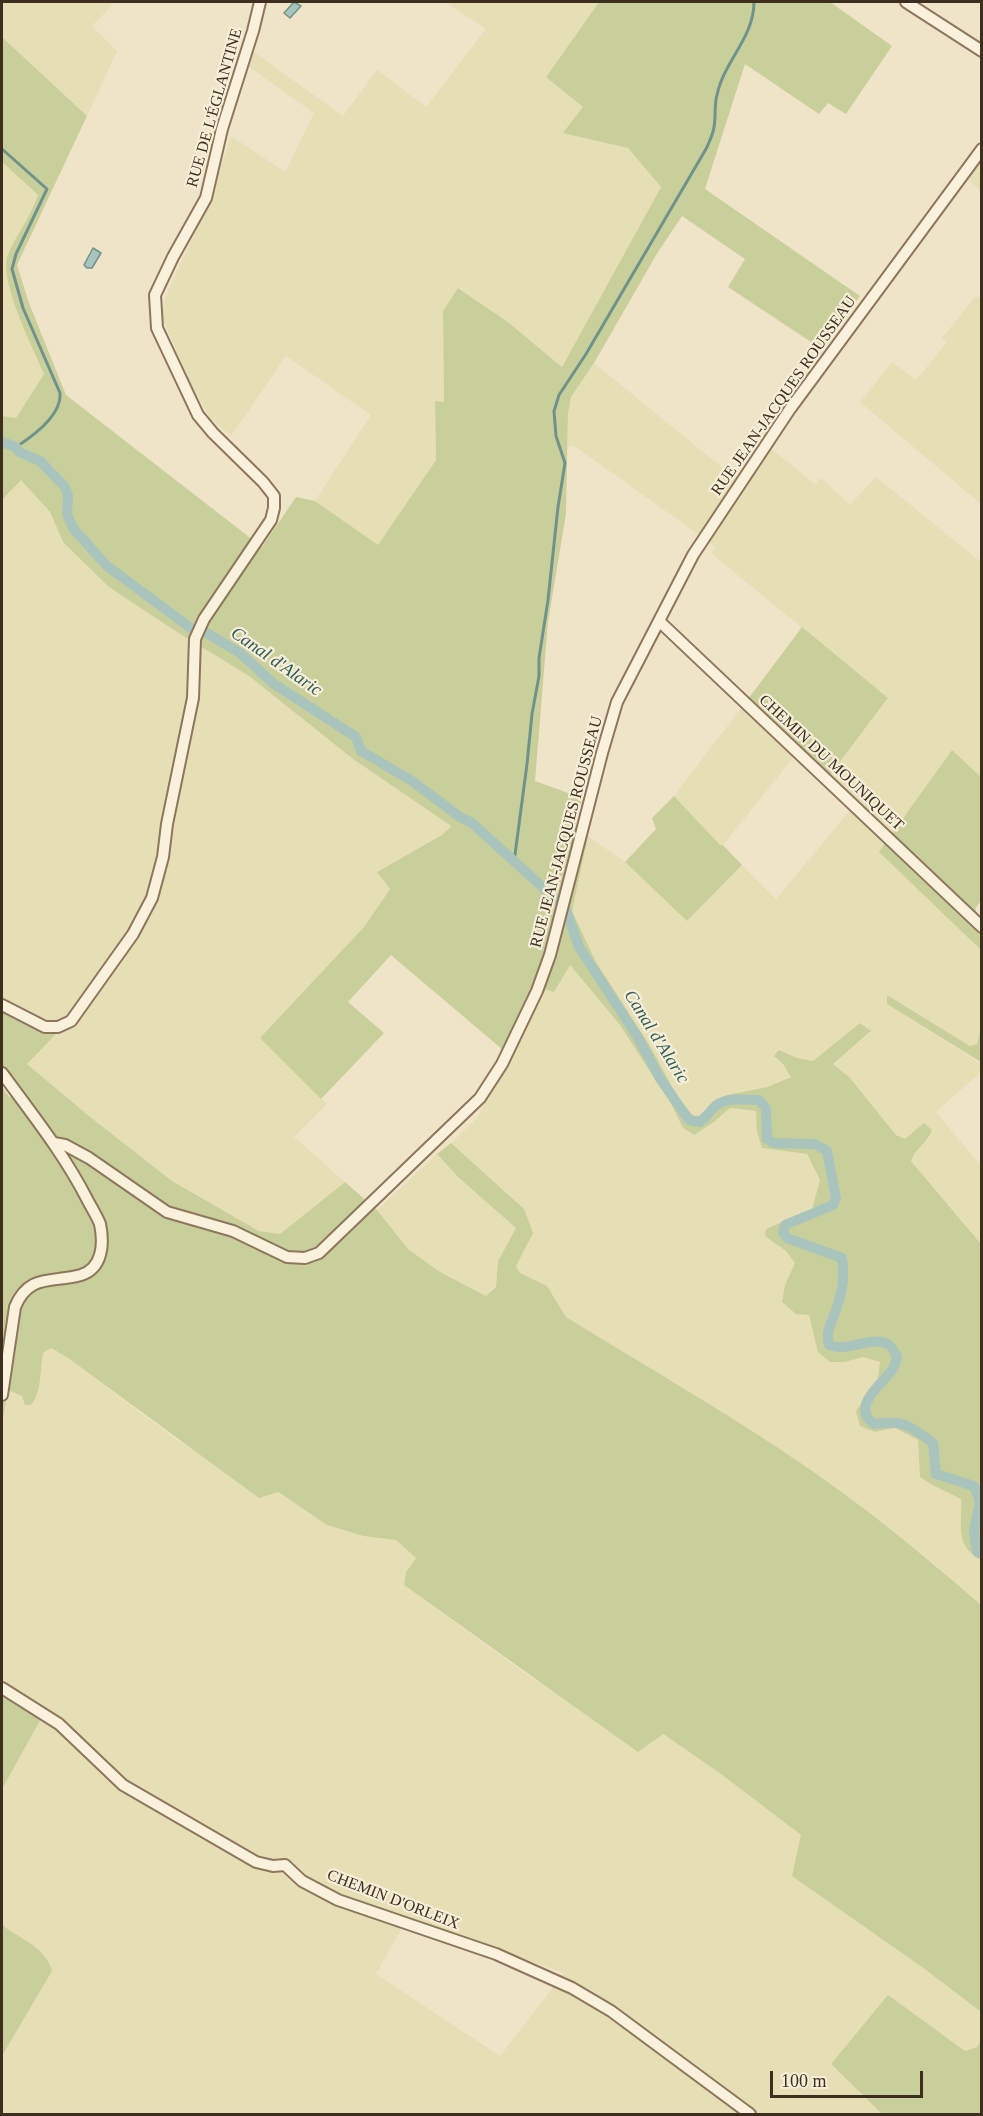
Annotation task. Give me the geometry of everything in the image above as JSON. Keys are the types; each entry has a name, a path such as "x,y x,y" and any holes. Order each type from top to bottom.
{"street":[{"name":"RUE DE L'ÉGLANTINE","path":"2,1005 45,1027 58,1027 71,1021 143,917 152,898 163,857 167,824 193,698 195,639 204,619 271,520 274,496 263,482 213,434 198,415 157,328 155,295 206,198 222,129 260,2"},
{"path":"906,2 981,51"},
{"name":"RUE JEAN-JACQUES ROUSSEAU","path":"54,1143 65,1144 89,1158 167,1212 233,1231 287,1257 305,1258 319,1253 480,1098 502,1064 537,991 561,916 617,702 693,555 730,496 790,409 981,149"},
{"name":"CHEMIN DU MOUNIQUET","path":"659,621 981,927"},
{"path":"2,1073 54,1143 81,1187 99,1223 102,1248 100,1257 87,1272 37,1282 20,1296 15,1307 2,1395"},
{"name":"CHEMIN D'ORLEIX","path":"2,1689 59,1724 123,1785 256,1862 273,1866 285,1865 302,1881 338,1900 496,1954 572,1988 611,2012 750,2115"}],"shaded area":[{"path":"2,2 115,2 92,26 117,51 87,116 2,37"},
{"path":"445,2 599,2 546,76 628,148 661,187 562,367 508,322 459,288 443,311 444,403 435,402 436,460 378,546 315,501 371,415 286,356 231,436 209,417 189,380 161,315 167,293 211,198 231,136 285,172 314,113 248,66 254,52 343,116 377,70 426,107 486,29"},
{"path":"981,160 981,191 967,179"},
{"path":"2,162 38,195 33,212 6,258 29,338 44,374 16,418 2,416"},
{"path":"976,296 982,301 981,504 860,402 892,362 916,380 947,342 942,338"},
{"path":"594,363 746,487 771,449 815,484 821,478 850,505 876,477 981,562 981,777 952,750 880,852 981,950 981,1026 977,1044 970,1046 887,995 887,1004 981,1064 981,1072 936,1112 981,1166 981,1244 911,1161 913,1154 930,1137 905,1139 896,1135 850,1078 833,1064 871,1032 861,1023 813,1061 774,1057 783,1064 791,1076 767,1087 727,1095 708,1111 696,1117 680,1101 649,1044 596,962 572,911 588,836 625,862 687,921 742,865 776,899 858,801 830,775 888,699 711,553 716,547 573,445 568,447 568,414 571,397"},
{"path":"21,479 50,512 63,542 177,632 249,676 353,759 451,826 442,835 377,872 390,889 364,927 261,1038 327,1104 294,1137 345,1182 280,1234 259,1231 172,1181 27,1064 57,1033 65,1029 2,999 2,500"},
{"path":"748,699 801,748 723,845 720,845 674,796"},
{"path":"569,964 620,1025 671,1104 683,1128 714,1122 730,1108 757,1111 757,1132 762,1148 807,1154 820,1180 812,1209 766,1229 766,1236 786,1251 795,1263 785,1285 809,1314 814,1329 845,1362 863,1357 880,1362 877,1383 862,1402 875,1432 895,1428 918,1440 920,1477 961,1499 963,1518 961,1534 977,1558 981,1560 981,1605 927,1558 801,1464 566,1317 547,1286 520,1273 516,1266 532,1233 524,1209 451,1143 477,1118 545,989 554,992"},
{"path":"437,1154 458,1177 516,1228 498,1261 496,1287 486,1296 440,1272 408,1249 377,1210"},
{"path":"51,1348 68,1358 177,1440 277,1492 327,1525 363,1536 396,1540 416,1558 406,1572 404,1585 533,1679 662,1734 721,1774 801,1835 922,1967 981,2012 981,2040 977,2047 965,2051 943,2034 831,2064 882,2114 2,2114 2,2056 52,1971 2,1925 2,1789 41,1719 2,1693 2,1423 8,1390 22,1396 40,1381 43,1353","holes":["408,1917 564,1973 500,2056 376,1974"]}],"green space":[{"path":"599,2 830,2 892,46 846,114 828,103 819,114 745,64 705,189 860,296 820,348 728,287 745,259 682,216 658,252 594,363 571,397 568,414 566,514 548,622 535,781 582,798 575,826 588,836 572,911 596,962 649,1044 680,1101 695,1117 708,1111 713,1101 727,1095 767,1087 791,1077 783,1064 774,1056 779,1050 797,1058 813,1061 860,1023 871,1031 833,1064 850,1078 896,1135 905,1139 924,1123 932,1130 911,1161 981,1244 981,1560 966,1548 963,1541 961,1499 920,1477 918,1440 895,1428 875,1432 860,1426 856,1411 877,1383 880,1362 863,1357 845,1362 830,1362 818,1352 809,1315 796,1314 782,1302 785,1285 795,1263 786,1251 765,1236 766,1229 812,1209 820,1180 807,1154 762,1148 757,1132 756,1111 730,1108 694,1135 683,1128 671,1104 620,1025 570,965 554,992 545,989 510,1056 391,955 348,1002 384,1033 321,1099 260,1038 364,927 390,889 377,872 442,835 451,826 353,759 249,676 109,587 63,542 50,512 21,480 2,500 2,416 16,418 44,374 19,316 8,283 6,268 10,249 38,195 2,162 2,37 87,116 17,265 29,303 66,395 262,547 296,497 315,501 378,545 436,460 435,401 444,402 443,311 458,288 508,322 562,367 661,187 628,148 563,133 583,107 546,77"},
{"path":"802,627 888,698 830,775 748,699"},
{"path":"952,750 981,777 982,900 976,907 974,922 981,931 981,950 879,852"},
{"path":"674,796 742,865 687,921 625,862 656,829 652,818"},
{"path":"887,995 970,1046 977,1044 981,1026 981,1060 979,1061 887,1004"},
{"path":"2,1011 47,1033 57,1033 27,1064 172,1181 259,1231 280,1234 345,1182 377,1210 408,1249 440,1272 486,1296 496,1287 498,1261 516,1228 458,1177 437,1154 451,1143 524,1209 533,1233 516,1266 520,1273 547,1286 566,1317 802,1464 894,1532 981,1605 981,2012 922,1967 792,1876 801,1835 721,1774 663,1734 638,1752 404,1585 406,1572 416,1558 396,1540 363,1536 327,1525 278,1492 259,1498 68,1358 51,1348 43,1353 39,1387 35,1399 31,1405 25,1405 22,1396 8,1390 2,1423 2,1087 10,1098 14,1086 2,1069"},
{"path":"2,1693 41,1719 2,1789"},
{"path":"2,1925 32,1944 44,1956 52,1971 2,2056"},
{"path":"888,1995 965,2051 977,2047 981,2040 982,2113 882,2114 831,2064"}],"water":[{"path":"294,2 301,6 290,18 284,13"},
{"path":"93,248 101,253 92,268 87,268 84,265"}],"waterway":[{"path":"514,862 565,463 556,436 554,411 559,395 586,354 706,149 715,123 716,99 721,83 749,27 754,2"},
{"path":"2,149 47,189 16,254 12,269 23,308 60,393 59,401 51,417 38,431 16,447"},
{"name":"Canal d'Alaric","path":"2,442 40,461 65,487 68,496 67,514 73,528 107,566 192,629 203,631 240,653 274,684 356,737 361,751 412,781 460,817 472,823 559,902 566,910 579,947 637,1036 661,1080 689,1120 700,1122 721,1102 737,1099 759,1100 766,1108 767,1139 774,1143 815,1144 827,1151 836,1198 833,1205 785,1225 783,1233 787,1238 842,1258 842,1289 829,1330 829,1345 844,1347 876,1341 883,1342 892,1349 897,1357 895,1363 866,1403 867,1417 874,1424 906,1425 918,1432 933,1443 936,1474 974,1486 980,1501 974,1531 977,1552 982,1554"}]}
